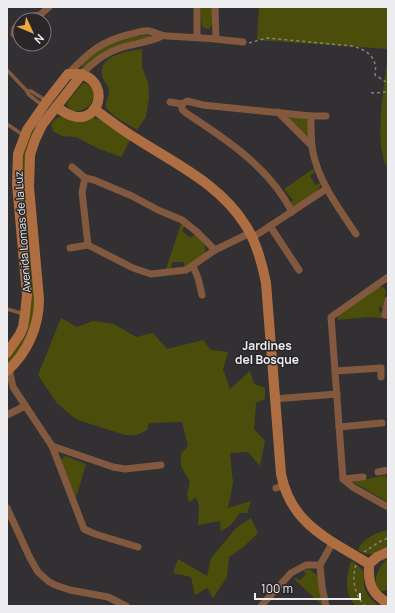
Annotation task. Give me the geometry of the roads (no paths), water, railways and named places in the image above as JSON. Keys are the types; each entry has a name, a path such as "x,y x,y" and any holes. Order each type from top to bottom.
{"street":[{"path":"197,7 197,37"},
{"path":"215,7 216,38"},
{"name":"Avenida Lomas de la Luz","path":"7,353 20,334 25,314 27,295 16,169 18,154 24,136 45,103 68,74 86,55 96,47 112,40 149,31 162,36 216,38 243,42"},
{"name":"Avenida Lomas de la Luz","path":"8,370 29,343 35,329 38,315 39,299 29,187 30,154 35,140 56,107 82,74 94,62 106,54 120,48 150,42 162,36"},
{"path":"56,107 65,113 82,117 89,114 98,102 98,89 95,83 82,74 68,74"},
{"path":"170,102 182,104 187,102 311,116 326,116"},
{"path":"182,104 182,109 246,155 268,177 286,200 292,212"},
{"path":"196,119 194,113 197,107 203,105"},
{"path":"94,109 137,139 177,163 212,188 231,207 245,225 262,262 266,283 280,487 291,504 309,526 369,564"},
{"path":"278,112 312,146"},
{"path":"311,116 312,146 317,167 326,189 356,234"},
{"path":"72,168 85,178 94,180 132,196 158,210 182,220 197,232 215,250"},
{"path":"85,178 82,192 88,245"},
{"path":"70,248 88,245 133,268 150,274 186,270 215,250 251,236 270,226 326,189"},
{"path":"270,226 299,270"},
{"path":"193,266 198,278 202,295"},
{"path":"388,276 331,318 343,480 354,488 388,507"},
{"path":"385,315 388,300"},
{"path":"334,371 381,368 381,377"},
{"path":"8,370 10,385 52,446 84,529 95,534 138,547"},
{"path":"274,399 337,394"},
{"path":"7,415 25,406"},
{"path":"339,427 382,423"},
{"path":"52,446 125,469 161,465"},
{"path":"378,472 388,470"},
{"path":"343,480 363,477"},
{"path":"7,508 30,558 38,572 48,581 70,590 108,597 126,606"},
{"path":"326,606 322,587 320,565 333,542"},
{"path":"369,564 388,552"},
{"path":"369,564 371,586 376,595 388,603"},
{"path":"261,606 292,573 306,565 320,565"}],"lane":[{"path":"7,70 27,91 28,94 45,103"},
{"path":"27,91 31,91 45,103"},
{"path":"7,124 24,136"},
{"path":"7,309 25,314"}],"district":[{"name":"Jardines del Bosque","path":"267,352"}]}
